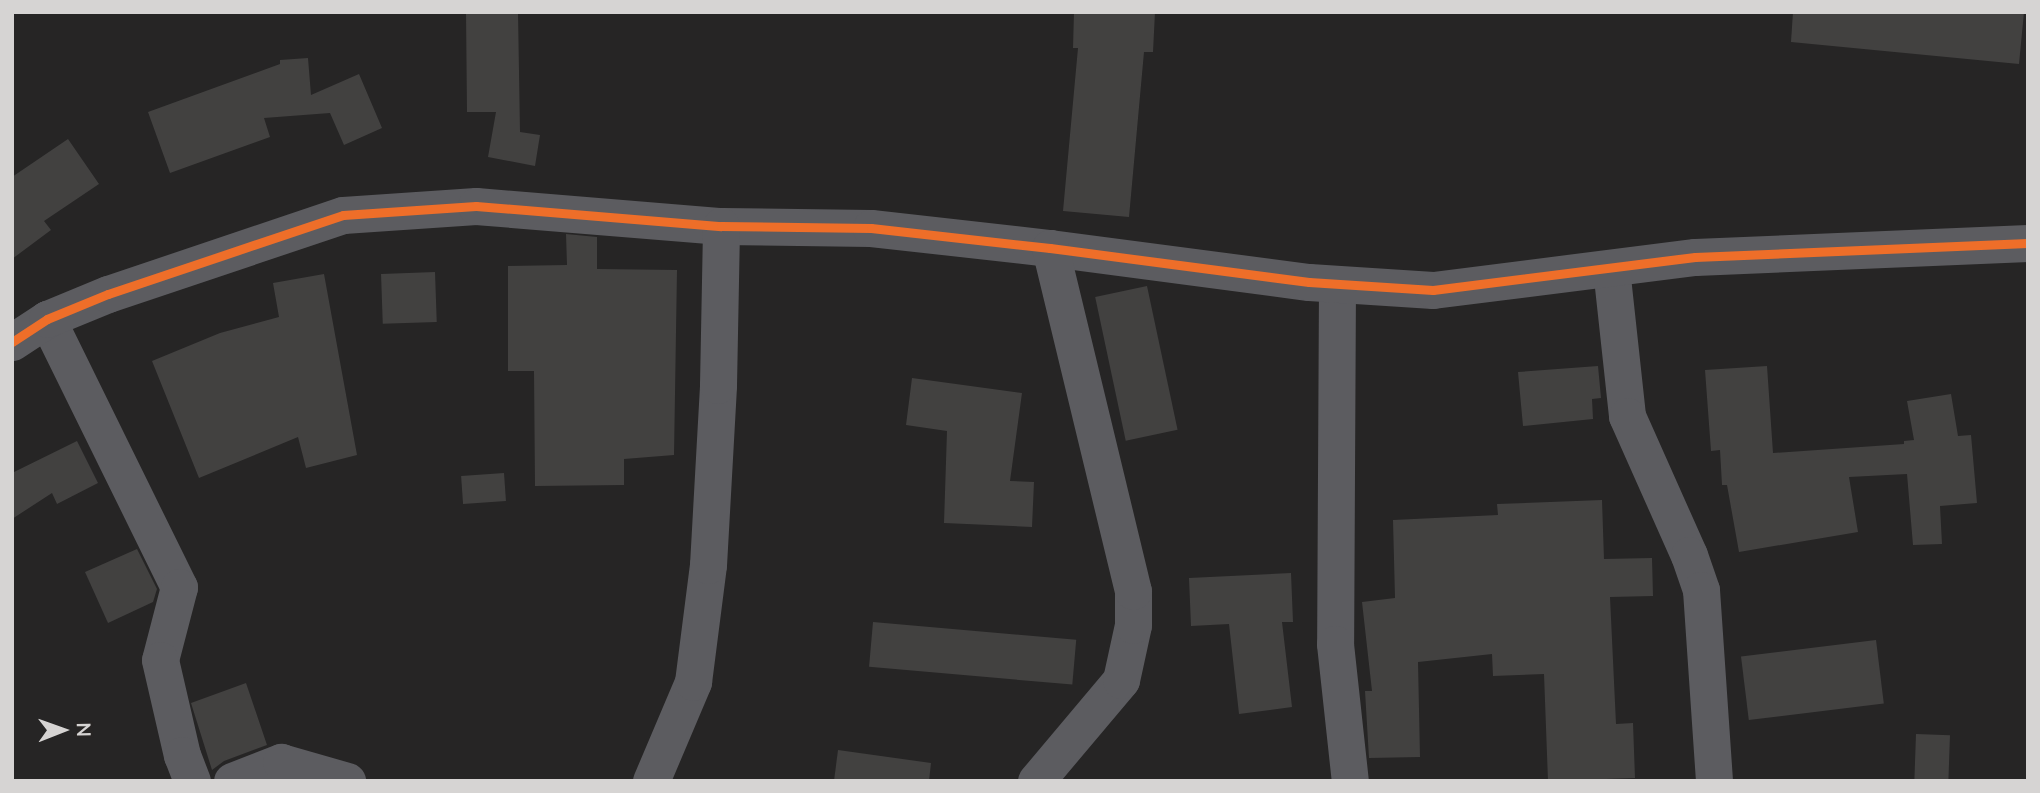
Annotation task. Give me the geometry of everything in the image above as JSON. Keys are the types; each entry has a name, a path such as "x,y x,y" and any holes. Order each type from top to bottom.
{"street":[{"path":"12,342 47,319 108,294 344,215 476,206 721,226 871,228 1337,284 1433,290 1695,257 2028,243"},
{"path":"651,781 693,682 708,565 718,384 721,226"},
{"path":"1036,781 1121,680 1133,625 1133,592 1050,248"},
{"path":"1611,268 1627,416 1689,555 1701,590 1714,781"},
{"path":"1337,284 1335,644 1350,781"},
{"path":"47,319 179,587 160,660 182,755 192,781"},
{"path":"232,781 281,762 346,781"}],"building":[{"path":"466,12 518,12 520,132 540,135 535,166 488,157 496,112 467,112"},
{"path":"1074,12 1155,12 1153,52 1144,52 1129,217 1063,211 1078,48 1073,48"},
{"path":"1793,12 2024,12 2019,64 1791,42"},
{"path":"308,58 311,95 359,74 382,128 344,145 330,113 264,118 270,137 170,173 148,112 280,64 280,60"},
{"path":"68,139 99,184 44,221 51,230 12,259 12,177"},
{"path":"566,234 597,237 597,269 677,270 674,455 624,459 624,485 535,486 534,371 508,371 508,266 567,265"},
{"path":"435,272 437,322 383,324 381,274"},
{"path":"324,274 357,455 306,468 298,437 199,478 152,361 220,333 279,317 273,283"},
{"path":"1147,286 1178,430 1126,441 1095,297"},
{"path":"1598,366 1601,398 1592,399 1593,419 1523,426 1518,372"},
{"path":"1767,366 1773,453 1904,444 1904,441 1914,440 1907,401 1951,394 1958,436 1971,435 1977,503 1940,506 1942,544 1913,545 1907,474 1849,477 1858,532 1739,552 1727,485 1722,485 1720,450 1711,451 1705,370"},
{"path":"912,378 1022,393 1010,481 1034,482 1032,527 944,523 947,431 906,425"},
{"path":"77,441 98,483 57,504 52,493 12,519 12,473"},
{"path":"504,473 506,501 463,504 461,476"},
{"path":"1602,500 1604,559 1652,558 1653,596 1610,597 1616,724 1633,723 1635,778 1548,781 1544,674 1493,676 1492,654 1418,662 1420,757 1369,758 1365,691 1372,691 1362,602 1395,598 1393,520 1498,515 1497,504"},
{"path":"137,549 157,589 153,602 108,623 85,572"},
{"path":"1291,573 1293,622 1282,622 1292,707 1239,714 1229,624 1191,626 1189,578"},
{"path":"873,622 1076,640 1072,685 869,667"},
{"path":"1876,640 1884,704 1749,720 1741,657"},
{"path":"246,683 267,745 224,761 212,770 191,703"},
{"path":"1916,734 1950,735 1948,781 1914,781"},
{"path":"838,750 931,763 929,781 834,781"}],"cycle path":[{"path":"12,342 47,319 108,294 343,215 476,206 721,226 871,228 1309,282 1433,290 1695,257 2028,243"}]}
